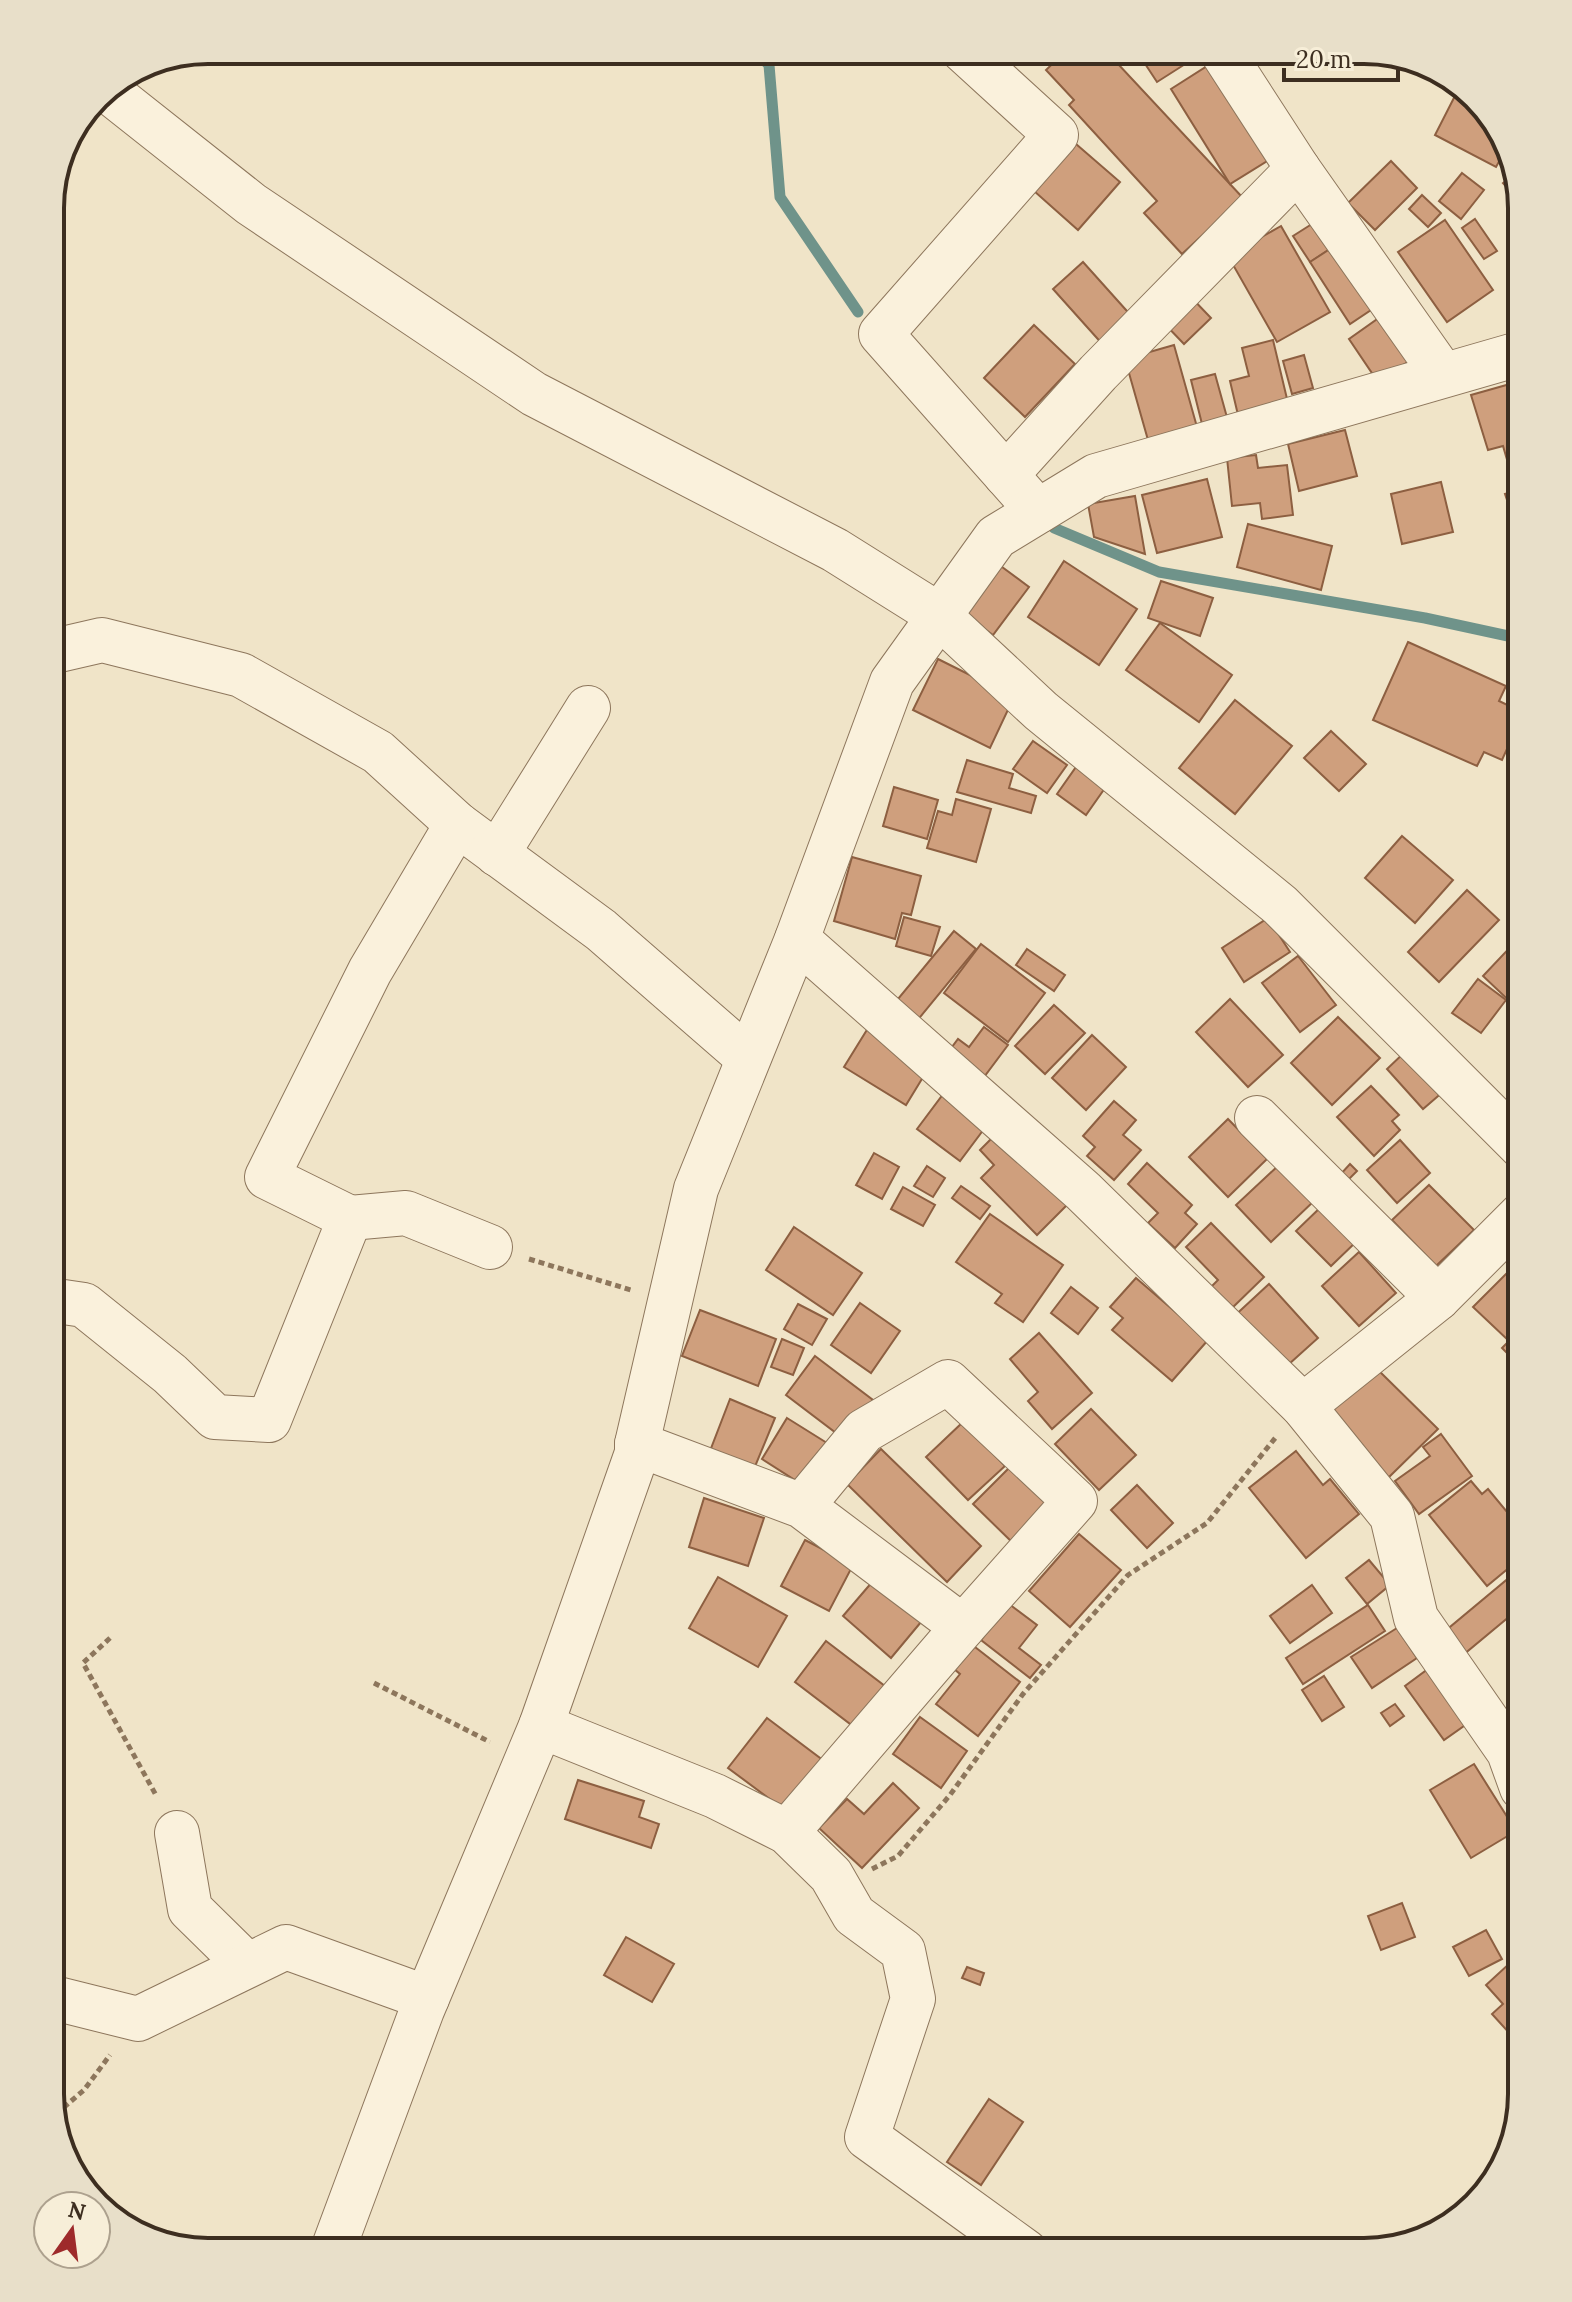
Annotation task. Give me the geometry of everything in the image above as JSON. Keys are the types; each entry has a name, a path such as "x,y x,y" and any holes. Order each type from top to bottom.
{"street":[{"path":"978,64 1056,135 881,334 1038,511"},
{"path":"1230,64 1298,169 1443,375"},
{"path":"116,97 251,204 534,394 835,550 937,614 1041,711 1280,905 1508,1133"},
{"path":"1006,475 1098,373 1298,169"},
{"path":"337,2238 427,1998 534,1743 637,1453 696,1189 797,939 892,682 937,614 996,537 1096,476 1508,357"},
{"path":"64,649 102,640 241,675 378,752 457,824 601,930 748,1058"},
{"path":"497,854 588,708"},
{"path":"457,824 370,971 267,1177 350,1218 406,1213 490,1247"},
{"path":"797,939 1083,1191 1303,1406 1392,1516 1416,1618 1508,1751"},
{"path":"1257,1118 1438,1298"},
{"path":"64,1303 84,1305 170,1374 215,1417 269,1420 350,1218"},
{"path":"1303,1406 1438,1298 1508,1228"},
{"path":"787,1832 1075,1501 948,1382 864,1431 802,1506"},
{"path":"637,1444 802,1506 963,1627"},
{"path":"534,1743 715,1796 787,1832 831,1875 854,1915 903,1951 913,1999 867,2137 1007,2238"},
{"path":"177,1833 190,1909 246,1964"},
{"path":"64,2000 138,2019 286,1947 427,1998"}],"path":[{"path":"490,1247 669,1302"},
{"path":"838,1886 898,1856 950,1795 1023,1694 1128,1575 1207,1523 1237,1481 1303,1406"},
{"path":"110,1638 83,1663 177,1833"},
{"path":"374,1683 534,1743"},
{"path":"65,2107 84,2090 138,2019"}],"building":[{"path":"1052,64 1118,64 1243,198 1182,254 1144,213 1157,201 1069,105 1074,100 1046,70"},
{"path":"1145,64 1185,64 1157,82"},
{"path":"1213,64 1272,158 1230,184 1171,89"},
{"path":"1455,96 1478,120 1500,161 1496,167 1435,135"},
{"path":"1076,144 1120,182 1078,230 1034,191"},
{"path":"1391,161 1417,188 1375,230 1348,203"},
{"path":"1462,173 1484,190 1461,219 1439,201"},
{"path":"1422,195 1441,213 1428,227 1409,209"},
{"path":"1475,219 1497,251 1484,259 1462,228"},
{"path":"1445,220 1493,290 1447,322 1398,252"},
{"path":"1315,222 1332,248 1310,262 1293,236"},
{"path":"1281,226 1330,312 1277,342 1228,256"},
{"path":"1339,243 1380,304 1350,324 1310,262"},
{"path":"1083,262 1135,320 1105,347 1053,289"},
{"path":"1187,293 1211,318 1184,344 1160,319"},
{"path":"1383,315 1412,359 1378,382 1349,339"},
{"path":"1034,325 1075,364 1025,417 984,378"},
{"path":"1273,340 1288,403 1238,415 1230,381 1249,376 1242,348"},
{"path":"1174,345 1197,427 1148,440 1125,359"},
{"path":"1304,355 1313,388 1292,394 1283,361"},
{"path":"1215,374 1228,421 1203,428 1191,380"},
{"path":"1508,385 1508,463 1503,446 1488,450 1471,395"},
{"path":"1345,430 1357,476 1299,491 1288,444"},
{"path":"1256,455 1258,468 1287,465 1293,515 1262,519 1260,503 1232,506 1227,458"},
{"path":"1207,479 1222,537 1157,553 1142,495"},
{"path":"1441,482 1453,532 1402,544 1391,494"},
{"path":"1135,496 1145,554 1094,537 1088,504"},
{"path":"1248,524 1332,546 1321,590 1237,567"},
{"path":"1064,561 1137,609 1099,665 1028,617"},
{"path":"998,564 1029,587 993,635 962,613"},
{"path":"1161,581 1213,598 1200,636 1148,618"},
{"path":"1160,623 1232,675 1199,722 1126,670"},
{"path":"1408,642 1506,686 1499,701 1508,705 1508,747 1502,760 1484,752 1477,766 1373,720"},
{"path":"938,659 1014,697 990,748 913,710"},
{"path":"1235,700 1292,746 1235,814 1179,768"},
{"path":"1331,731 1366,764 1339,791 1304,758"},
{"path":"1033,741 1067,765 1047,793 1013,769"},
{"path":"967,760 1013,774 1009,788 1036,796 1031,813 957,792"},
{"path":"1076,767 1105,788 1086,815 1057,794"},
{"path":"894,787 938,800 927,839 883,826"},
{"path":"956,799 991,809 976,862 927,848 938,811 952,815"},
{"path":"1402,836 1453,880 1415,923 1365,878"},
{"path":"852,857 921,876 911,915 902,913 895,939 834,921"},
{"path":"1467,890 1499,920 1439,982 1408,952"},
{"path":"904,917 940,927 931,956 896,946"},
{"path":"1268,918 1290,952 1244,982 1222,948"},
{"path":"954,931 976,949 916,1022 893,1005"},
{"path":"981,944 1045,993 1008,1042 944,993"},
{"path":"1027,949 1065,975 1054,991 1016,965"},
{"path":"1508,949 1508,1000 1483,976"},
{"path":"1298,956 1336,1005 1300,1032 1262,983"},
{"path":"1478,979 1506,1000 1481,1033 1452,1013"},
{"path":"1230,999 1283,1055 1248,1087 1196,1032"},
{"path":"1054,1005 1085,1033 1045,1074 1015,1046"},
{"path":"1338,1017 1380,1058 1332,1105 1291,1063"},
{"path":"873,1020 928,1069 906,1105 844,1067"},
{"path":"984,1027 1008,1045 978,1085 943,1059 958,1039 969,1047"},
{"path":"1092,1035 1126,1067 1086,1110 1052,1078"},
{"path":"1407,1050 1444,1091 1423,1109 1387,1069"},
{"path":"1371,1086 1399,1115 1392,1121 1400,1130 1374,1156 1337,1117"},
{"path":"947,1089 990,1121 960,1161 917,1129"},
{"path":"1114,1101 1136,1120 1123,1135 1141,1150 1114,1180 1087,1156 1095,1147 1083,1136"},
{"path":"1228,1119 1267,1159 1228,1197 1189,1157"},
{"path":"1001,1129 1072,1200 1037,1235 981,1178 994,1165 980,1150"},
{"path":"1400,1140 1430,1173 1397,1203 1367,1170"},
{"path":"874,1153 899,1167 882,1199 856,1185"},
{"path":"1147,1163 1192,1205 1185,1213 1197,1224 1175,1248 1148,1223 1158,1213 1128,1184"},
{"path":"1280,1164 1315,1200 1271,1242 1236,1205"},
{"path":"1350,1164 1357,1171 1345,1183 1339,1176"},
{"path":"927,1166 945,1178 933,1197 914,1186"},
{"path":"1429,1185 1474,1230 1436,1266 1392,1220"},
{"path":"961,1186 990,1206 980,1219 952,1198"},
{"path":"903,1187 935,1205 923,1226 891,1209"},
{"path":"1324,1204 1358,1240 1331,1266 1296,1231"},
{"path":"990,1214 1063,1265 1023,1322 995,1303 1002,1294 956,1262"},
{"path":"1211,1223 1264,1277 1229,1311 1208,1290 1218,1280 1186,1247"},
{"path":"794,1227 862,1273 833,1315 766,1270"},
{"path":"1359,1252 1396,1293 1359,1326 1322,1286"},
{"path":"1508,1272 1508,1340 1473,1307"},
{"path":"1136,1278 1208,1340 1172,1381 1112,1330 1123,1318 1110,1307"},
{"path":"1269,1284 1318,1338 1279,1373 1230,1320"},
{"path":"1071,1287 1098,1308 1078,1334 1051,1313"},
{"path":"860,1303 900,1331 871,1373 831,1345"},
{"path":"798,1304 827,1319 812,1345 784,1329"},
{"path":"700,1310 776,1339 758,1386 682,1356"},
{"path":"1039,1333 1092,1393 1052,1429 1028,1401 1038,1392 1010,1359"},
{"path":"782,1339 804,1348 793,1375 771,1367"},
{"path":"815,1356 873,1400 844,1439 786,1395"},
{"path":"1371,1363 1438,1429 1387,1479 1321,1413"},
{"path":"730,1399 775,1418 754,1469 710,1451"},
{"path":"1091,1409 1136,1455 1099,1490 1055,1444"},
{"path":"787,1418 835,1448 809,1489 762,1459"},
{"path":"963,1422 1005,1466 968,1500 926,1457"},
{"path":"1441,1434 1472,1476 1419,1514 1395,1481 1430,1456 1423,1447"},
{"path":"881,1449 981,1546 947,1582 847,1484"},
{"path":"1296,1451 1323,1485 1330,1479 1359,1514 1306,1558 1249,1488"},
{"path":"1010,1467 1053,1509 1016,1546 973,1504"},
{"path":"1471,1481 1482,1494 1488,1489 1508,1513 1508,1569 1487,1586 1429,1515"},
{"path":"1137,1485 1173,1523 1147,1548 1111,1510"},
{"path":"704,1498 764,1518 748,1566 689,1547"},
{"path":"1079,1534 1121,1570 1070,1627 1029,1591"},
{"path":"805,1540 853,1565 829,1611 781,1586"},
{"path":"1369,1560 1390,1585 1367,1604 1346,1578"},
{"path":"718,1577 787,1616 758,1667 689,1628"},
{"path":"1508,1579 1508,1618 1463,1655 1444,1632"},
{"path":"873,1581 921,1622 891,1658 843,1616"},
{"path":"1312,1585 1332,1613 1290,1643 1270,1616"},
{"path":"1009,1604 1037,1625 1019,1648 1041,1665 1030,1678 981,1640"},
{"path":"1368,1605 1385,1631 1303,1684 1286,1658"},
{"path":"1397,1628 1417,1658 1372,1688 1351,1657"},
{"path":"966,1640 1020,1682 978,1736 936,1704 960,1674 948,1664"},
{"path":"826,1641 894,1693 862,1733 795,1682"},
{"path":"1432,1666 1471,1721 1444,1740 1405,1686"},
{"path":"1324,1676 1344,1707 1322,1721 1302,1690"},
{"path":"1395,1704 1404,1716 1390,1726 1381,1713"},
{"path":"920,1717 967,1751 941,1788 893,1754"},
{"path":"767,1718 828,1764 790,1814 728,1768"},
{"path":"1474,1764 1508,1818 1508,1836 1471,1858 1430,1790"},
{"path":"578,1780 644,1801 639,1817 659,1824 651,1848 565,1819"},
{"path":"893,1783 919,1808 862,1868 819,1828 847,1799 864,1814"},
{"path":"1402,1903 1415,1937 1381,1950 1368,1916"},
{"path":"1486,1930 1502,1959 1469,1976 1453,1947"},
{"path":"626,1937 674,1964 652,2002 604,1975"},
{"path":"1508,1965 1508,2032 1492,2014 1503,2004 1486,1985"},
{"path":"967,1967 984,1973 980,1985 962,1978"},
{"path":"989,2099 1023,2122 981,2185 947,2162"}],"waterway":[{"path":"768,64 780,197 858,312"},
{"path":"1054,528 1159,572 1425,618 1508,636"}]}
